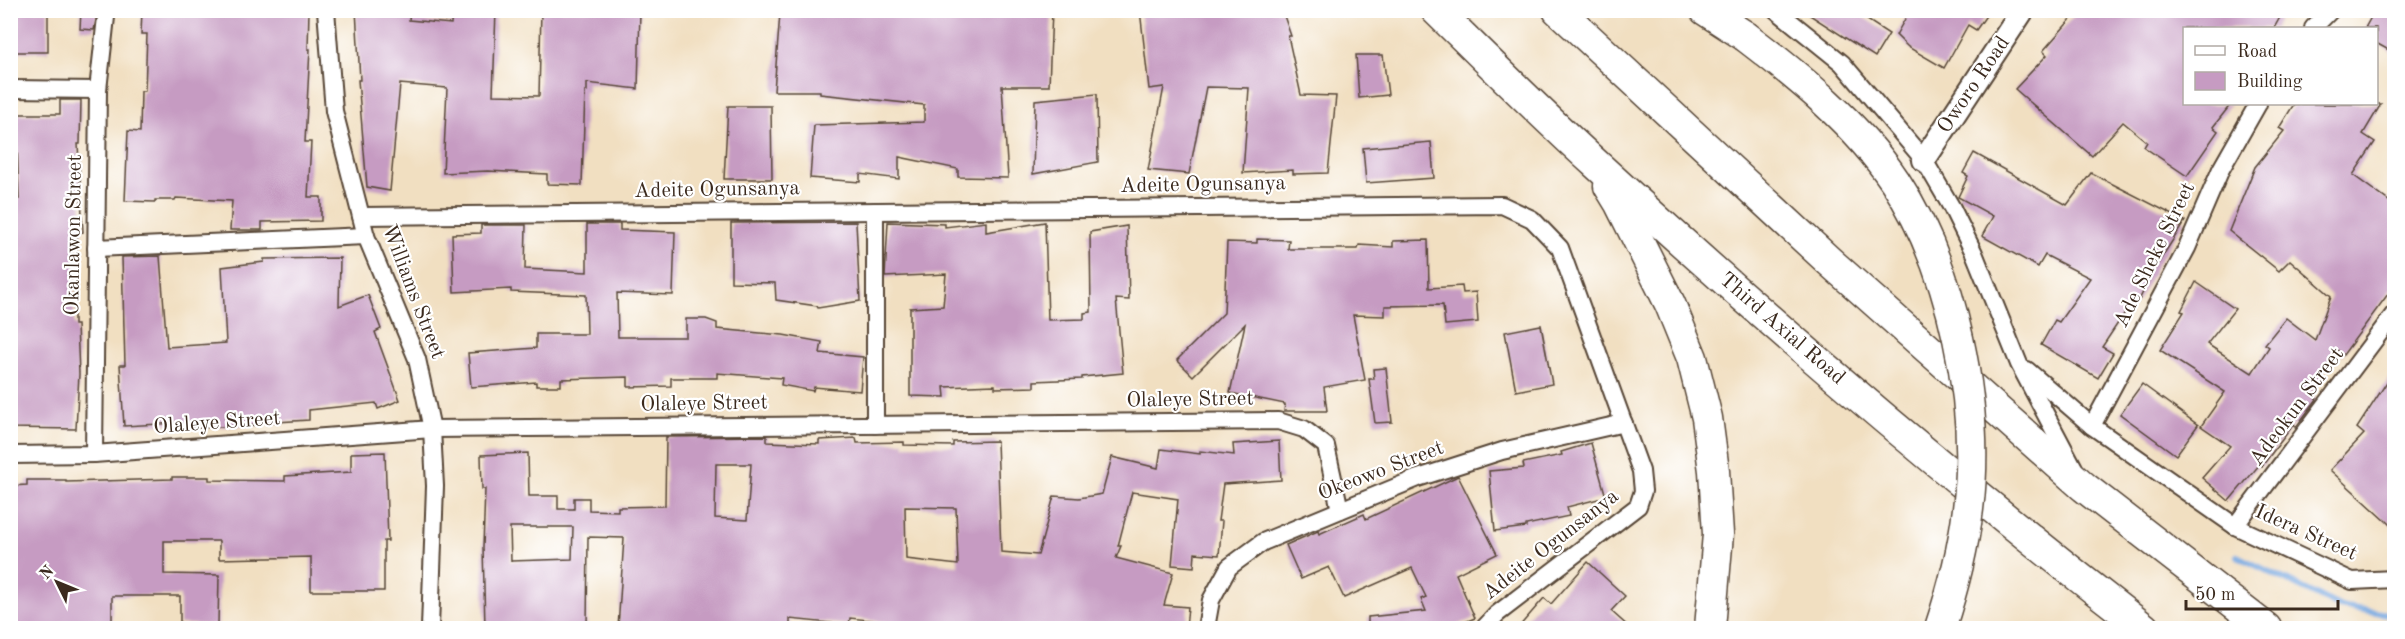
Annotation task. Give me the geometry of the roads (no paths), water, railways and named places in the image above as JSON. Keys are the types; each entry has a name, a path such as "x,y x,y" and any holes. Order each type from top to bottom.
{"highway":[{"name":"Third Axial Road","path":"1436,10 1594,163 1718,274 1912,442 2041,549 2144,628"},
{"path":"1558,10 1830,262 2084,487 2266,628"},
{"path":"1705,10 1745,36 1792,72 1830,106 1864,142 1894,181 1924,231 1948,295 1962,357 1971,436 1969,508 1956,580 1940,628"},
{"path":"1594,163 1620,204 1670,304 1692,358 1707,418 1714,471 1718,534 1710,628"}],"street":[{"name":"Williams Street","path":"326,10 334,111 366,236 417,359 432,429 435,486 430,628"},
{"path":"1776,10 1842,63 1924,160 1952,208 1974,253 2019,364 2084,487"},
{"name":"Oworo Road","path":"1924,160 2023,10"},
{"path":"2314,27 2331,10"},
{"name":"Okanlawon Street","path":"94,454 98,90 106,17"},
{"path":"10,89 98,90"},
{"name":"Ade Sheke Street","path":"2092,426 2187,248 2221,169 2257,105"},
{"name":"Adeite Ogunsanya","path":"361,216 1502,205 1532,219 1560,248 1641,471 1643,491 1638,506 1497,614 1484,628"},
{"path":"875,211 875,425"},
{"path":"96,248 366,236"},
{"name":"Adeokun Street","path":"2235,526 2394,314"},
{"name":"Idera Street","path":"2019,364 2092,426 2235,526 2352,581 2394,579"},
{"name":"Olaleye Street","path":"10,455 94,454 432,429 1278,421 1304,429 1326,446 1340,510"},
{"name":"Okeowo Street","path":"1206,628 1211,600 1229,567 1263,542 1418,478 1502,451 1624,423"}],"waterway":[{"path":"2237,556 2339,606 2394,615"}]}
